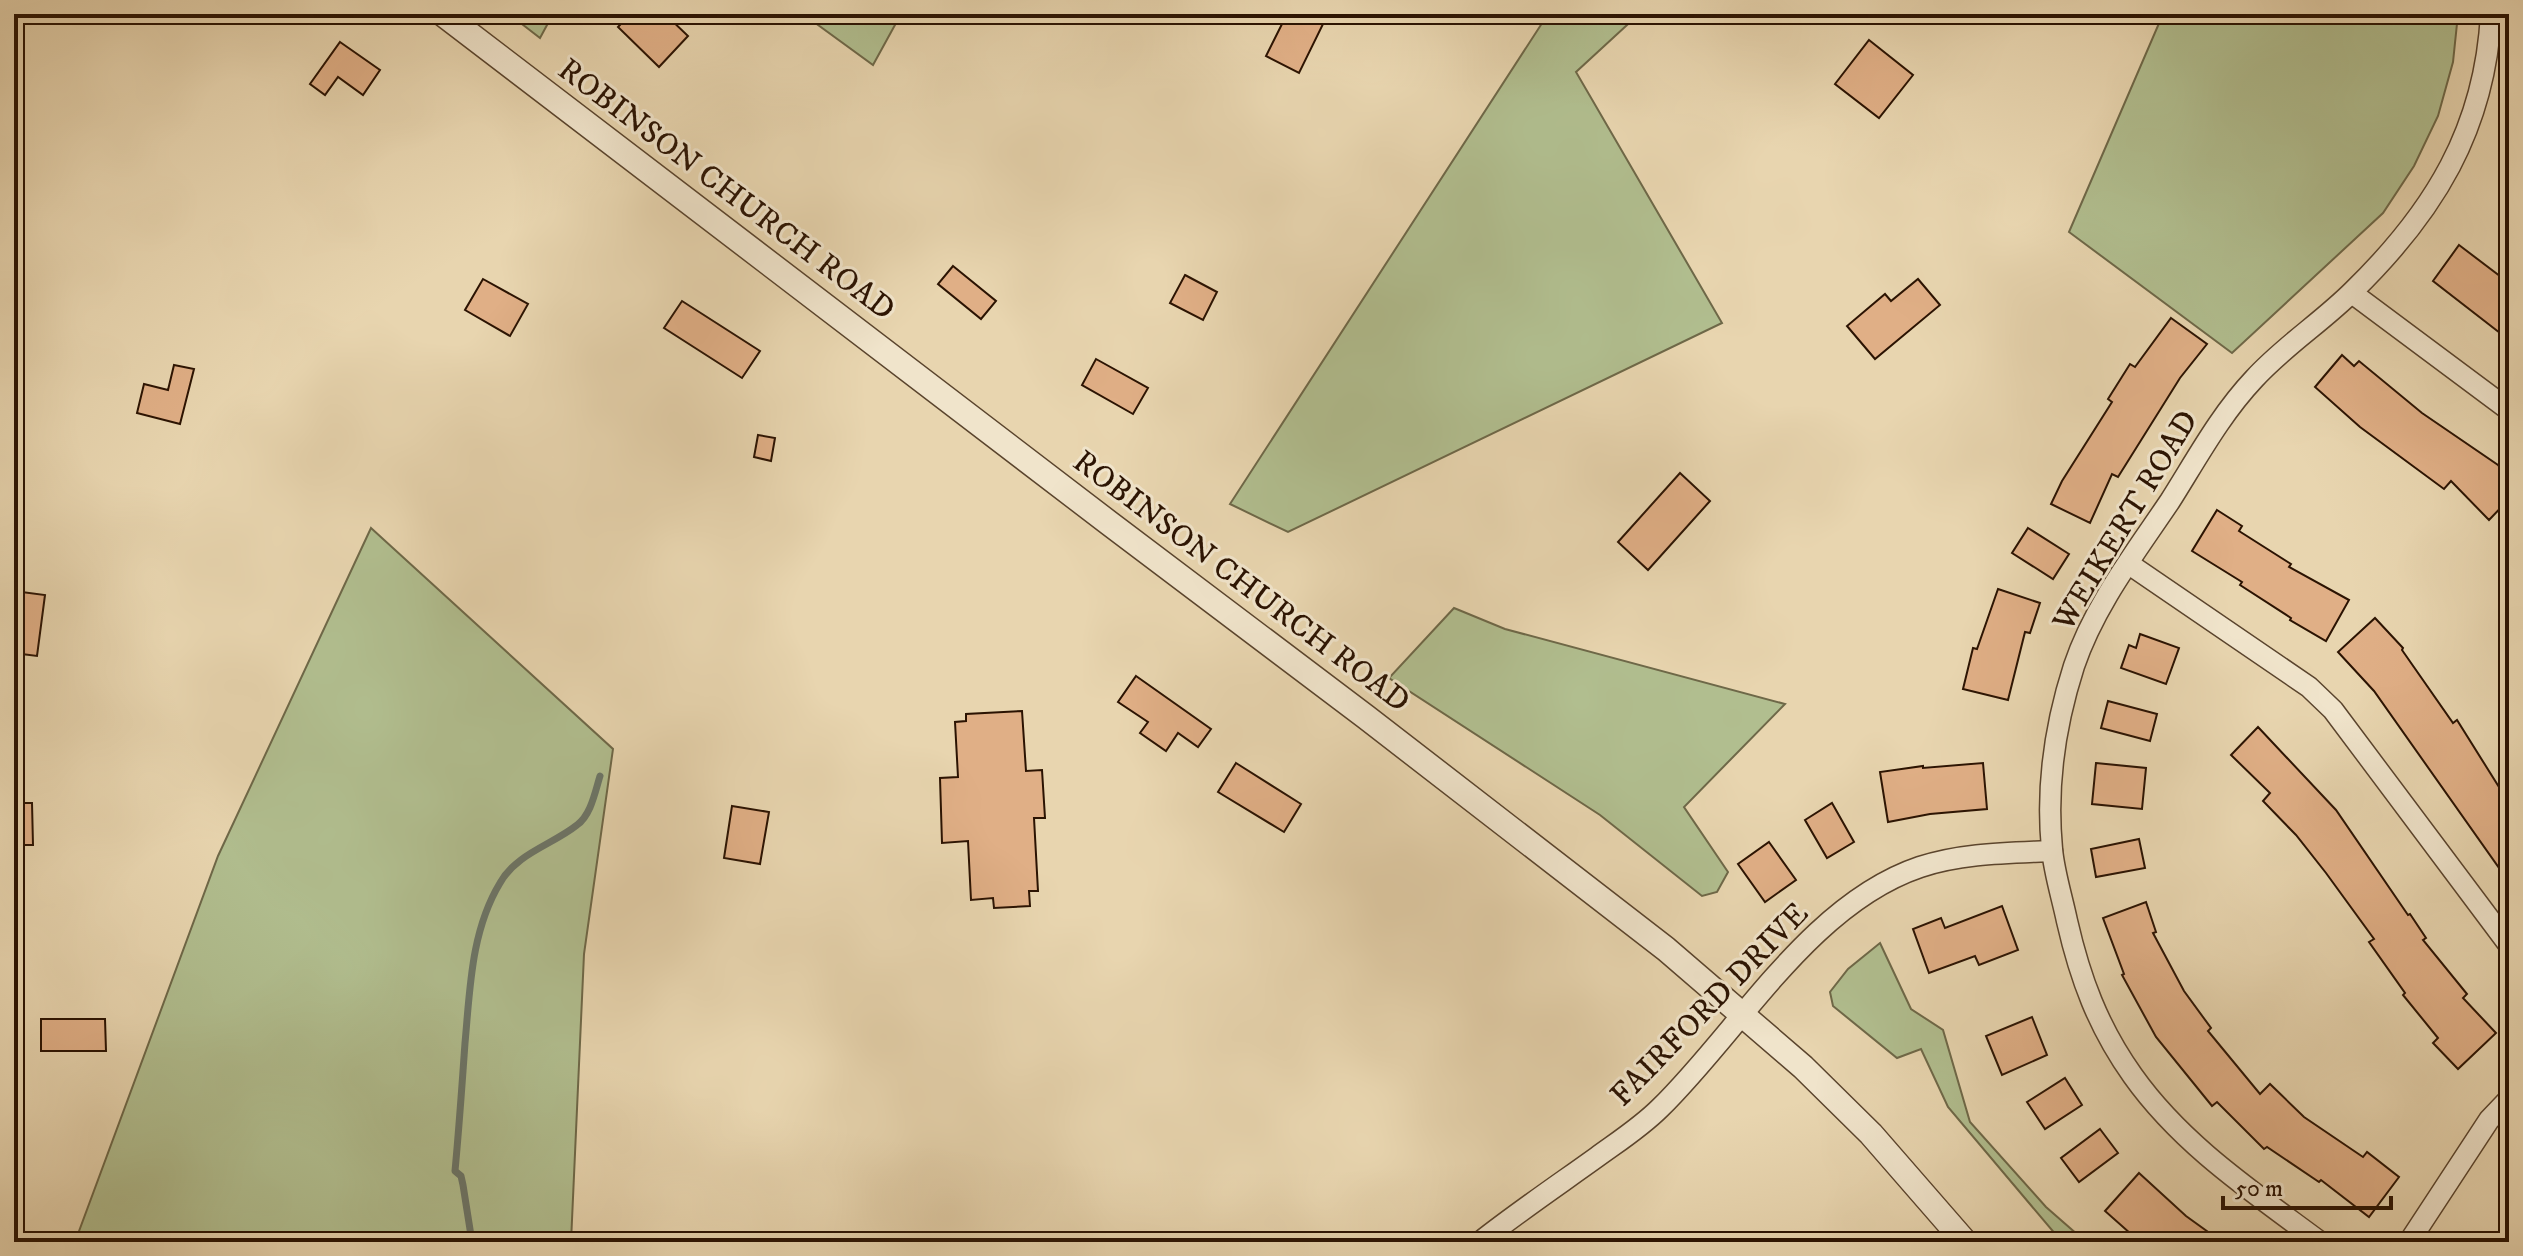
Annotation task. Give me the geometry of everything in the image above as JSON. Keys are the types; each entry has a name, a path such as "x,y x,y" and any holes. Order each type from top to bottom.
{"street":[{"name":"ROBINSON CHURCH ROAD","path":"443,14 1666,949 1803,1067 1871,1134 1965,1242"},
{"name":"WEIKERT ROAD","path":"2320,1242 2204,1154 2166,1118 2132,1075 2102,1026 2080,975 2052,851 2050,786 2058,724 2075,664 2100,608 2219,424 2252,380 2352,293 2389,254 2437,193 2469,128 2499,39 2491,14"},
{"path":"2352,293 2509,410"},
{"path":"2129,564 2309,687 2333,710 2509,945"},
{"name":"FAIRFORD DRIVE","path":"1480,1242 1645,1122 1676,1091 1787,963 1832,919 1888,881 1919,867 1955,859 2052,851"},
{"path":"2409,1242 2489,1120 2509,1099"}],"green space":[{"path":"509,14 553,14 540,38"},
{"path":"803,14 901,14 873,65"},
{"path":"1548,14 1639,14 1576,72 1722,323 1288,532 1230,504"},
{"path":"2163,14 2458,14 2453,62 2438,116 2414,166 2383,213 2232,353 2069,232"},
{"path":"371,528 613,749 584,954 571,1242 75,1242 218,856"},
{"path":"1454,608 1505,629 1785,704 1684,807 1728,872 1717,892 1702,896 1600,815 1389,678"},
{"path":"1880,943 1911,1009 1943,1030 1970,1122 2046,1207 2086,1242 2062,1242 1948,1107 1921,1049 1897,1058 1833,1006 1830,992 1848,969"}],"building":[{"path":"630,14 665,14 688,36 659,67 618,27"},
{"path":"1287,14 1313,14 1325,20 1299,73 1266,56"},
{"path":"1869,40 1913,75 1879,118 1835,84"},
{"path":"340,42 380,70 363,95 338,77 325,95 310,84"},
{"path":"2459,245 2509,283 2509,340 2433,281"},
{"path":"953,266 996,301 981,319 938,284"},
{"path":"1185,275 1217,292 1203,320 1170,303"},
{"path":"483,279 528,304 510,336 465,310"},
{"path":"1918,279 1940,305 1875,359 1847,326 1885,294 1891,301"},
{"path":"682,301 760,351 742,378 664,328"},
{"path":"2171,318 2207,344 2180,378 2118,477 2112,474 2090,523 2051,504 2112,402 2108,399 2130,364 2135,367"},
{"path":"2342,355 2354,366 2359,361 2422,413 2498,465 2509,477 2509,499 2489,520 2451,481 2444,489 2360,427 2315,387"},
{"path":"1096,359 1148,388 1133,414 1082,385"},
{"path":"174,365 194,369 180,424 137,413 144,384 168,390"},
{"path":"758,435 775,438 771,461 754,457"},
{"path":"1680,473 1710,501 1648,570 1618,542"},
{"path":"2217,510 2242,526 2239,531 2291,564 2289,567 2349,600 2326,641 2290,620 2240,585 2242,582 2192,551"},
{"path":"2028,528 2069,554 2053,579 2012,553"},
{"path":"1998,589 2040,603 2030,633 2025,632 2008,700 1963,689 1973,648 1977,649"},
{"path":"14,591 45,595 37,656 14,653"},
{"path":"2375,618 2403,648 2453,723 2457,720 2509,803 2509,882 2374,691 2338,652"},
{"path":"2140,634 2179,648 2166,684 2121,668 2129,645 2136,648"},
{"path":"1136,676 1211,729 1198,747 1178,733 1166,751 1140,733 1148,722 1118,702"},
{"path":"2108,701 2157,714 2150,741 2101,728"},
{"path":"1022,711 1026,771 1042,770 1045,818 1034,818 1038,891 1029,891 1030,906 994,908 993,898 971,900 968,841 942,843 940,778 958,777 955,722 966,721 966,714"},
{"path":"2258,727 2336,810 2410,914 2426,938 2423,940 2467,994 2463,998 2496,1033 2458,1069 2433,1043 2438,1038 2403,995 2405,993 2369,942 2374,939 2326,873 2296,835 2263,801 2270,793 2231,755"},
{"path":"1236,763 1301,804 1284,832 1218,792"},
{"path":"1983,763 1987,809 1930,814 1888,822 1880,772"},
{"path":"2096,763 2146,768 2142,809 2092,804"},
{"path":"14,803 32,803 33,845 14,845"},
{"path":"1832,803 1854,842 1827,858 1805,820"},
{"path":"732,806 769,812 760,864 724,858"},
{"path":"2139,839 2145,868 2096,877 2091,849"},
{"path":"1769,842 1796,880 1765,902 1738,864"},
{"path":"2146,902 2156,932 2153,933 2184,991 2211,1028 2208,1031 2260,1094 2270,1084 2304,1117 2363,1157 2367,1152 2399,1177 2369,1217 2321,1180 2319,1182 2267,1147 2264,1149 2217,1102 2212,1106 2156,1037 2122,975 2103,918"},
{"path":"2002,906 2018,950 1979,965 1975,956 1929,973 1913,929 1941,918 1945,928"},
{"path":"2032,1017 2047,1055 2002,1075 1986,1036"},
{"path":"41,1019 105,1019 106,1051 41,1051"},
{"path":"2065,1078 2082,1105 2045,1129 2027,1102"},
{"path":"2100,1129 2118,1153 2079,1182 2061,1158"},
{"path":"2139,1173 2186,1216 2222,1242 2140,1242 2105,1211"}],"waterway":[{"path":"472,1242 461,1176 455,1171 468,1002 483,921 490,901 507,873 525,857 582,821 592,803 600,776"}]}
